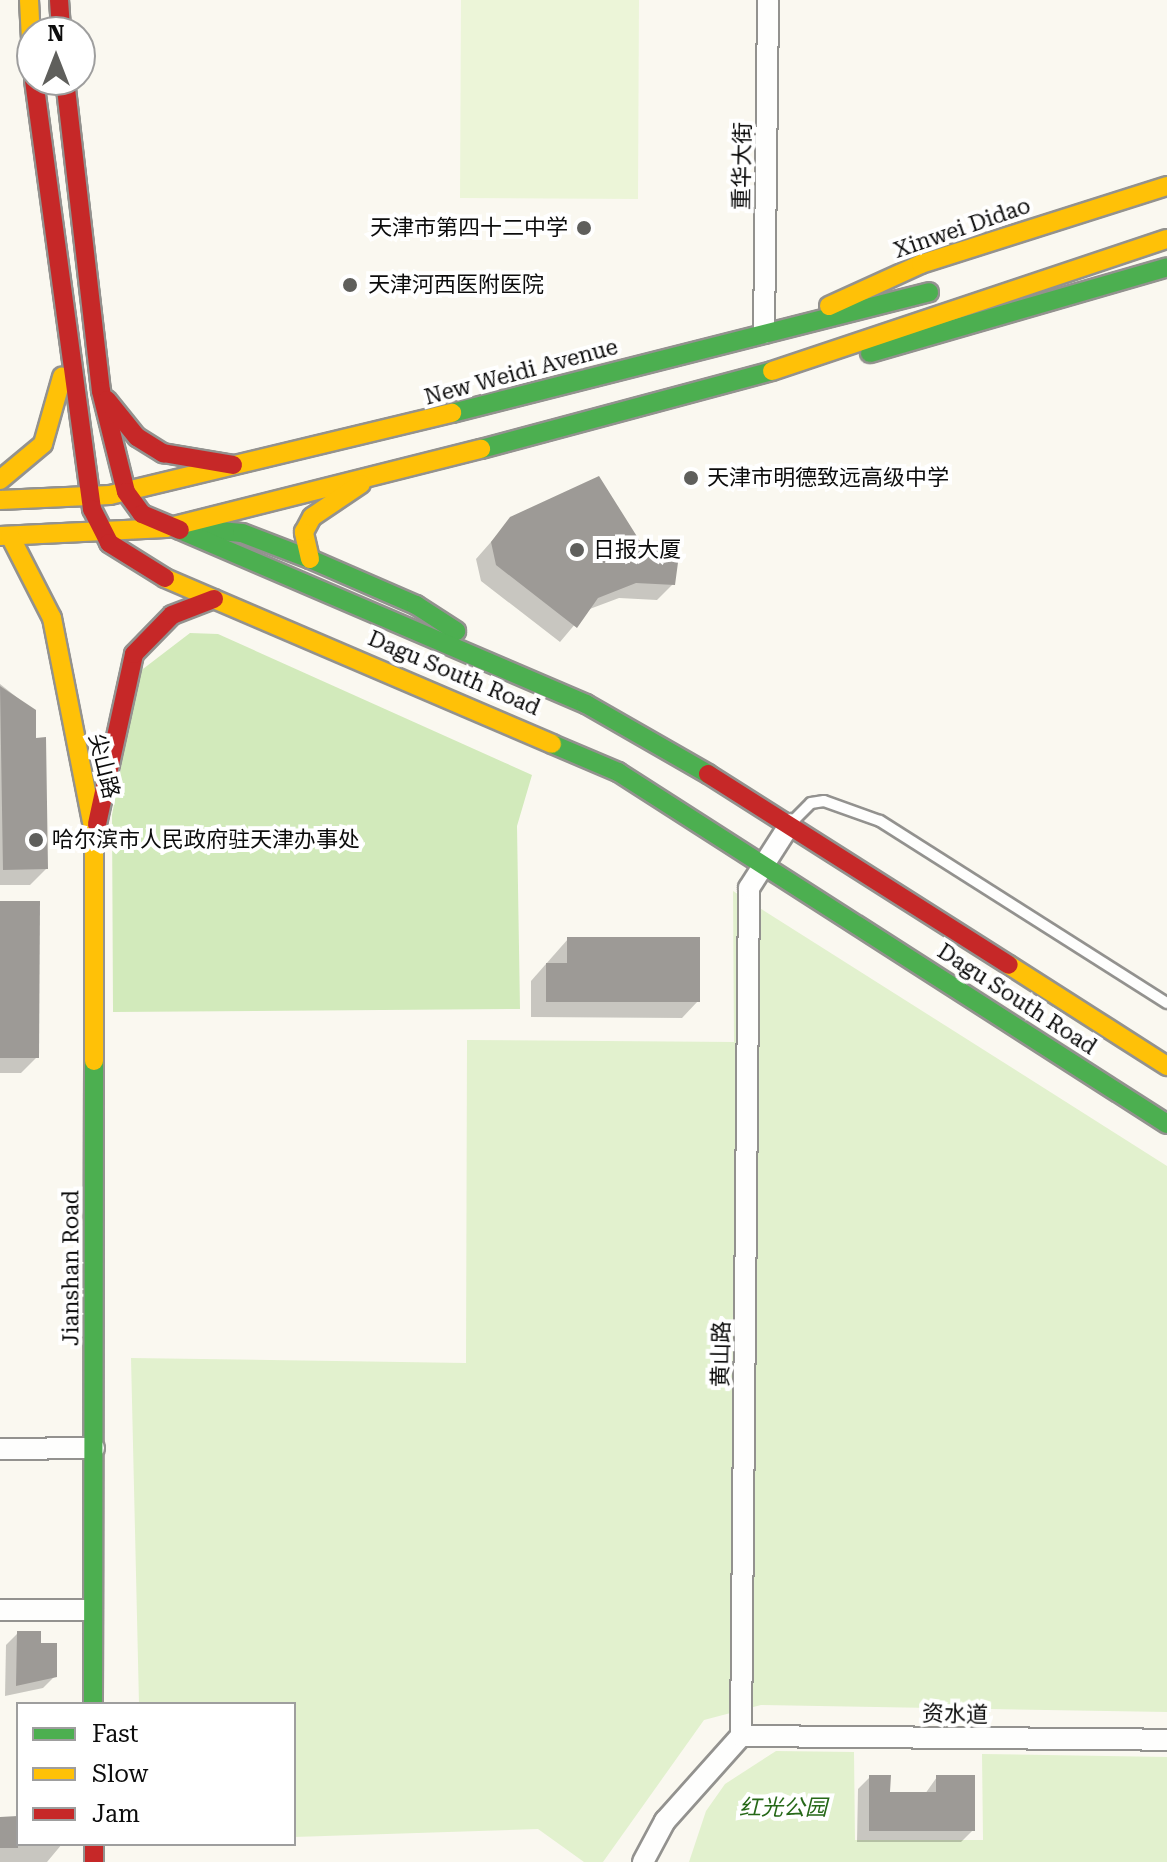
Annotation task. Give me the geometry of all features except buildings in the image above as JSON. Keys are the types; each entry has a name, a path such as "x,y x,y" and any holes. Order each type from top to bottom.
{"main road":[{"path":"36,96 89,496 103,536"},
{"path":"67,96 101,391 126,492"},
{"name":"Xinwei Didao","path":"771,331 921,264 1167,186"},
{"path":"1107,236 1167,217"},
{"path":"790,366 933,312 1167,239"},
{"path":"5,536 103,536 166,528 790,366 940,338 1167,267"},
{"name":"New Weidi Avenue","path":"0,500 126,492 244,466 935,290"},
{"path":"0,480 33,457 52,429 67,346"},
{"path":"101,391 125,426 163,453 244,466"},
{"path":"310,559 304,532 312,517 377,475"},
{"name":"Dagu South Road","path":"126,492 166,528 516,670 790,824 1167,1066"},
{"path":"166,528 242,533 310,559 416,605 516,670"},
{"name":"尖山路","path":"5,536 52,618 94,833"},
{"name":"Dagu South Road","path":"103,536 130,560 214,599 578,752 764,863 1167,1124"},
{"name":"尖山路","path":"94,833 134,654 172,615 214,599"},
{"name":"Jianshan Road","path":"93,1702 94,833"}],"street":[{"name":"重华大街","path":"768,0 771,331"},
{"name":"黄山路","path":"741,1736 749,888 790,824"},
{"path":"0,1449 94,1448"},
{"path":"0,1610 92,1610"},
{"path":"643,1862 665,1821 741,1736"},
{"name":"资水道","path":"741,1736 1167,1740"}],"lane":[{"path":"790,824 811,803 824,801 880,821 1167,1003"}],"green space":[{"path":"461,0 639,0 638,199 460,198"},
{"path":"190,633 218,634 532,775 517,826 520,1009 113,1012 112,815 139,672"},
{"path":"733,891 1167,1166 1167,1712 761,1705 704,1720 603,1862 584,1862 538,1829 296,1837 296,1702 139,1702 131,1358 466,1363 467,1040 734,1042"},
{"name":"红光公园","path":"776,1751 854,1752 855,1840 983,1840 982,1754 1167,1757 1167,1862 689,1862 706,1811 725,1784"}],"traffic: fast":[{"path":"870,353 1167,267"},
{"path":"452,413 929,292"},
{"path":"481,449 772,371"},
{"path":"189,528 242,533 310,559 416,605 456,631"},
{"path":"180,530 586,704 708,774"},
{"path":"552,744 618,772 1167,1124"},
{"path":"93,1702 94,1061"}],"traffic: slow":[{"path":"29,0 30,16"},
{"path":"829,306 921,264 1167,186"},
{"path":"772,371 1167,239"},
{"path":"0,480 43,444 62,377"},
{"path":"0,500 110,495 452,413"},
{"path":"0,536 166,528 481,449"},
{"path":"310,559 304,532 312,517 361,484"},
{"path":"10,536 52,618 94,833 94,1061"},
{"path":"165,578 552,744"},
{"path":"1009,965 1167,1066"}],"traffic: jam":[{"path":"59,0 60,16"},
{"path":"36,96 92,509 109,543 165,578"},
{"path":"67,96 101,391 126,492 142,514 180,530"},
{"path":"107,400 137,437 163,453 233,465"},
{"path":"97,824 134,654 172,615 214,599"},
{"path":"708,774 1009,965"},
{"path":"94,1846 94,1862"}],"place":[{"name":"天津市第四十二中学","path":"584,228"},
{"name":"天津河西医附医院","path":"350,285"},
{"name":"天津市明德致远高级中学","path":"691,478"},
{"name":"日报大厦","path":"577,550"},
{"name":"哈尔滨市人民政府驻天津办事处","path":"36,840"}]}
